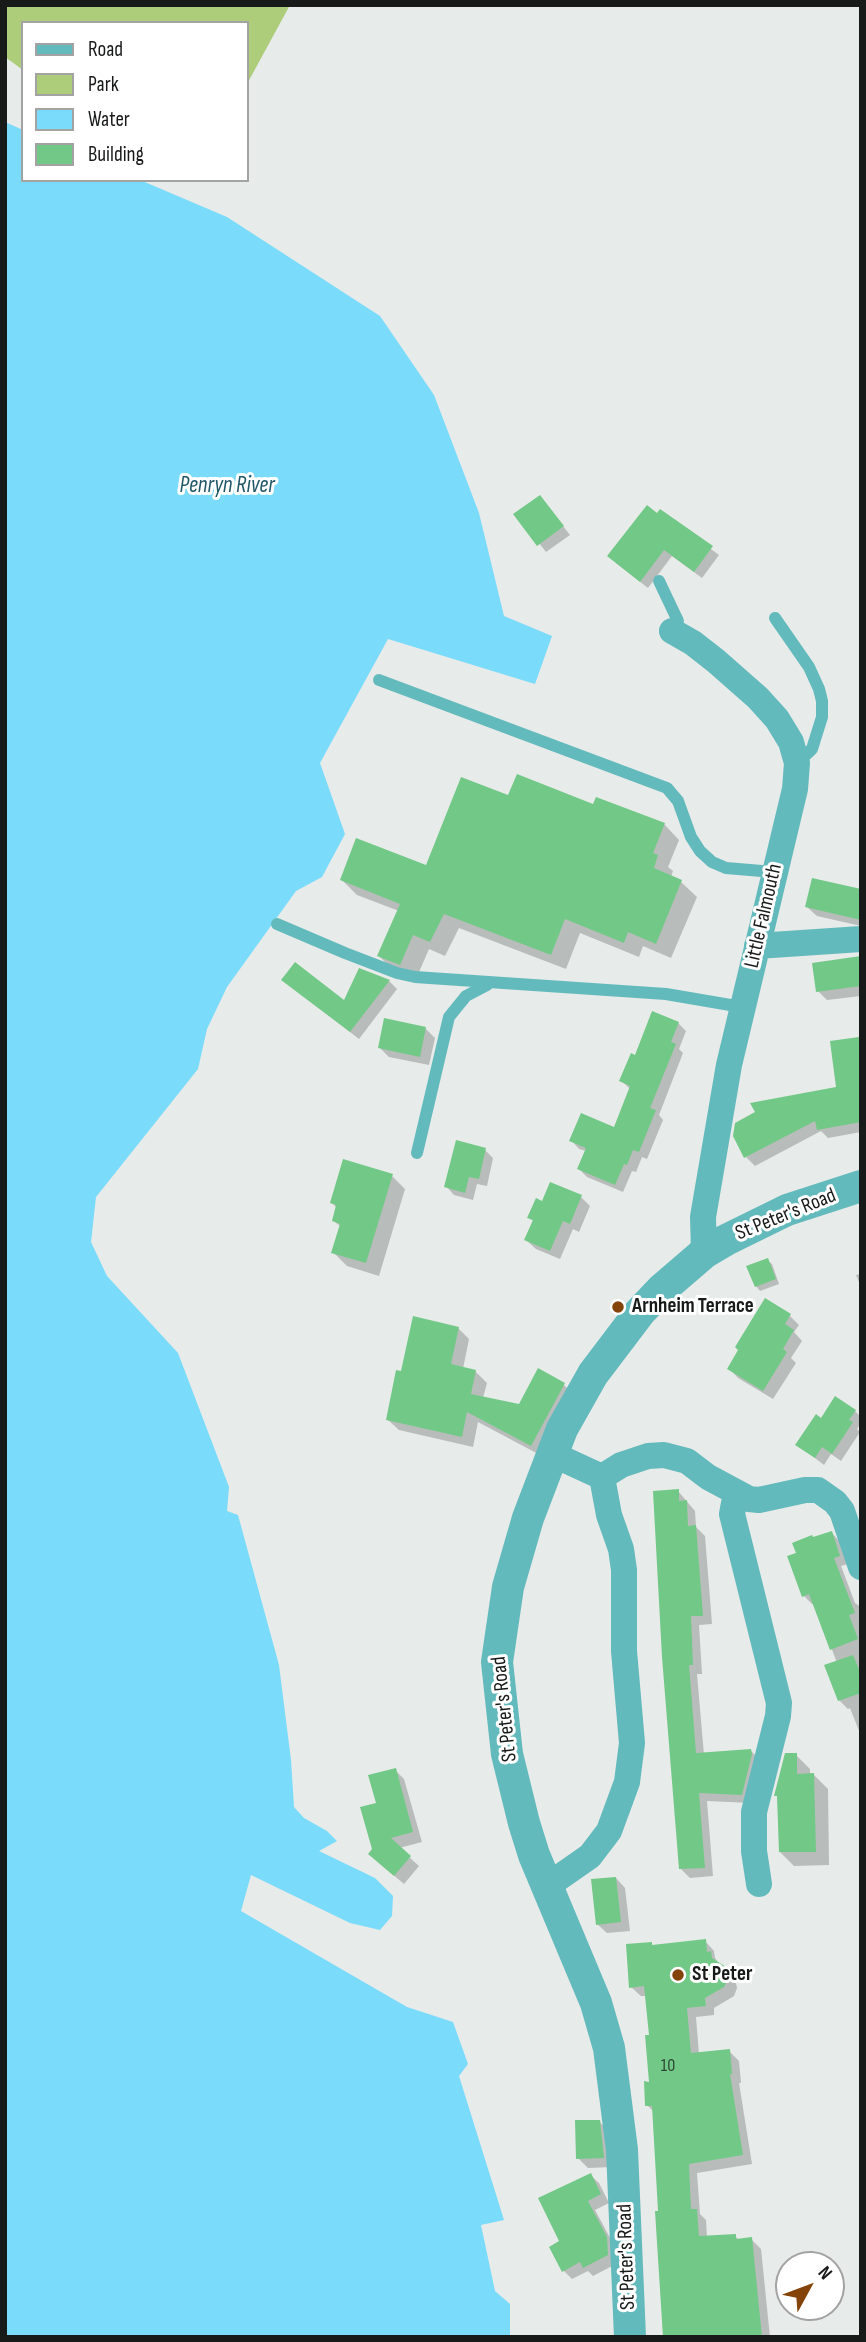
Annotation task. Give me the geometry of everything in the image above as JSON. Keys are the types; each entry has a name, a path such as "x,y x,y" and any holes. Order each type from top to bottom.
{"street":[{"name":"Little Falmouth","path":"672,631 716,661 768,708 791,742 797,763 795,789 742,1007 708,1176 703,1217 704,1253"},
{"path":"757,946 861,939"},
{"name":"St Peter's Road","path":"630,2337 622,2150 609,2048 596,2003 531,1845 508,1754 497,1662 513,1564 562,1429 587,1384 616,1342 661,1290 704,1253 753,1226 787,1210 861,1186"},
{"path":"552,1454 602,1477"},
{"path":"602,1477 621,1465 648,1456 664,1455 687,1461 708,1477 749,1499 759,1500 805,1490 818,1490 827,1495 842,1511 861,1567"},
{"path":"547,1886 590,1856 600,1845 609,1831 631,1765 632,1743 624,1651 624,1570 602,1477"},
{"path":"736,1493 732,1514 779,1703 754,1812 754,1851 759,1884"}],"lane":[{"path":"659,581 678,621 672,631"},
{"path":"775,618 809,667 822,701 822,717 812,749 797,763"},
{"path":"379,680 667,788 678,801 691,837 700,851 712,862 726,868 774,872"},
{"path":"277,924 397,973 415,977 666,994 742,1007"},
{"path":"417,1153 449,1017 466,996 490,984"}],"green space":[{"path":"5,5 290,5 248,82 248,21 21,21 21,69 5,57"}],"water":[{"name":"Penryn River","path":"5,122 21,129 21,182 145,182 227,217 380,316 434,395 479,513 504,616 552,636 535,684 388,639 320,763 345,834 322,877 296,891 227,987 207,1029 198,1069 96,1197 91,1242 107,1276 178,1353 229,1487 227,1511 238,1515 279,1665 294,1807 304,1818 327,1831 337,1841 319,1851 375,1878 393,1896 392,1916 380,1930 350,1923 251,1875 241,1911 407,2007 453,2022 468,2064 459,2076 504,2220 481,2225 495,2291 510,2304 510,2337 5,2337"}],"building":[{"path":"540,495 564,526 537,546 513,514"},
{"path":"647,505 657,513 660,509 713,546 694,572 664,550 640,582 607,556"},
{"path":"517,774 593,804 596,797 665,823 653,853 658,855 654,868 682,880 656,944 628,932 624,943 565,919 551,955 444,914 430,942 413,935 400,965 377,956 400,904 340,880 356,838 426,865 461,777 508,795"},
{"path":"812,878 861,889 861,920 805,907"},
{"path":"861,956 861,986 816,992 812,963"},
{"path":"295,962 344,1000 359,968 390,980 350,1032 281,980"},
{"path":"652,1011 679,1022 671,1042 676,1044 650,1108 656,1110 639,1152 633,1150 615,1185 577,1169 586,1148 569,1141 581,1113 614,1127 630,1086 619,1081 631,1053 635,1055"},
{"path":"384,1018 426,1027 420,1057 378,1048"},
{"path":"859,1037 861,1122 817,1130 815,1121 744,1158 733,1136 735,1123 755,1112 750,1103 836,1087 830,1041"},
{"path":"456,1140 486,1148 479,1179 469,1177 465,1193 444,1187"},
{"path":"343,1159 393,1174 366,1263 331,1253 340,1224 332,1221 336,1205 330,1203"},
{"path":"550,1182 582,1195 570,1224 563,1221 550,1251 524,1240 533,1220 527,1218 536,1198 542,1201"},
{"path":"768,1258 776,1279 755,1287 746,1266"},
{"path":"765,1298 791,1314 785,1324 794,1330 783,1349 787,1352 763,1391 727,1369 738,1350 735,1347"},
{"path":"413,1316 459,1327 451,1364 476,1370 471,1394 519,1404 538,1368 565,1383 531,1446 467,1412 462,1437 386,1420 396,1370 401,1371"},
{"path":"835,1396 856,1410 849,1420 853,1422 832,1454 822,1447 815,1458 795,1445 816,1414 821,1418"},
{"path":"679,1489 679,1501 687,1500 688,1526 696,1525 703,1616 691,1616 693,1665 689,1665 696,1753 751,1749 752,1754 742,1795 699,1793 705,1868 679,1869 662,1657 653,1491"},
{"path":"832,1531 840,1556 834,1558 855,1613 849,1615 858,1639 830,1650 809,1594 802,1597 787,1556 796,1553 792,1543"},
{"path":"853,1655 861,1674 861,1693 838,1701 824,1665"},
{"path":"785,1753 797,1753 797,1774 814,1773 816,1852 779,1852 777,1796 774,1796"},
{"path":"396,1768 413,1832 391,1838 411,1856 394,1876 368,1854 372,1849 360,1807 376,1803 368,1775"},
{"path":"616,1877 621,1922 596,1925 591,1879"},
{"path":"706,1939 707,1952 711,1951 712,1958 726,1967 729,1977 724,1987 705,1998 706,2006 687,2008 691,2053 730,2049 730,2074 743,2155 689,2164 691,2209 697,2209 699,2236 736,2234 736,2239 752,2237 762,2337 663,2337 652,2106 645,2106 644,2081 649,2082 645,2035 649,2035 644,1986 629,1988 626,1944 652,1942 652,1945"},
{"path":"575,2120 600,2120 604,2158 576,2159"},
{"path":"591,2173 601,2194 588,2201 607,2237 608,2255 583,2268 580,2262 562,2272 549,2247 559,2241 538,2198"}],"place":[{"name":"Arnheim Terrace","path":"618,1307"},
{"name":"St Peter","path":"678,1975"}]}
